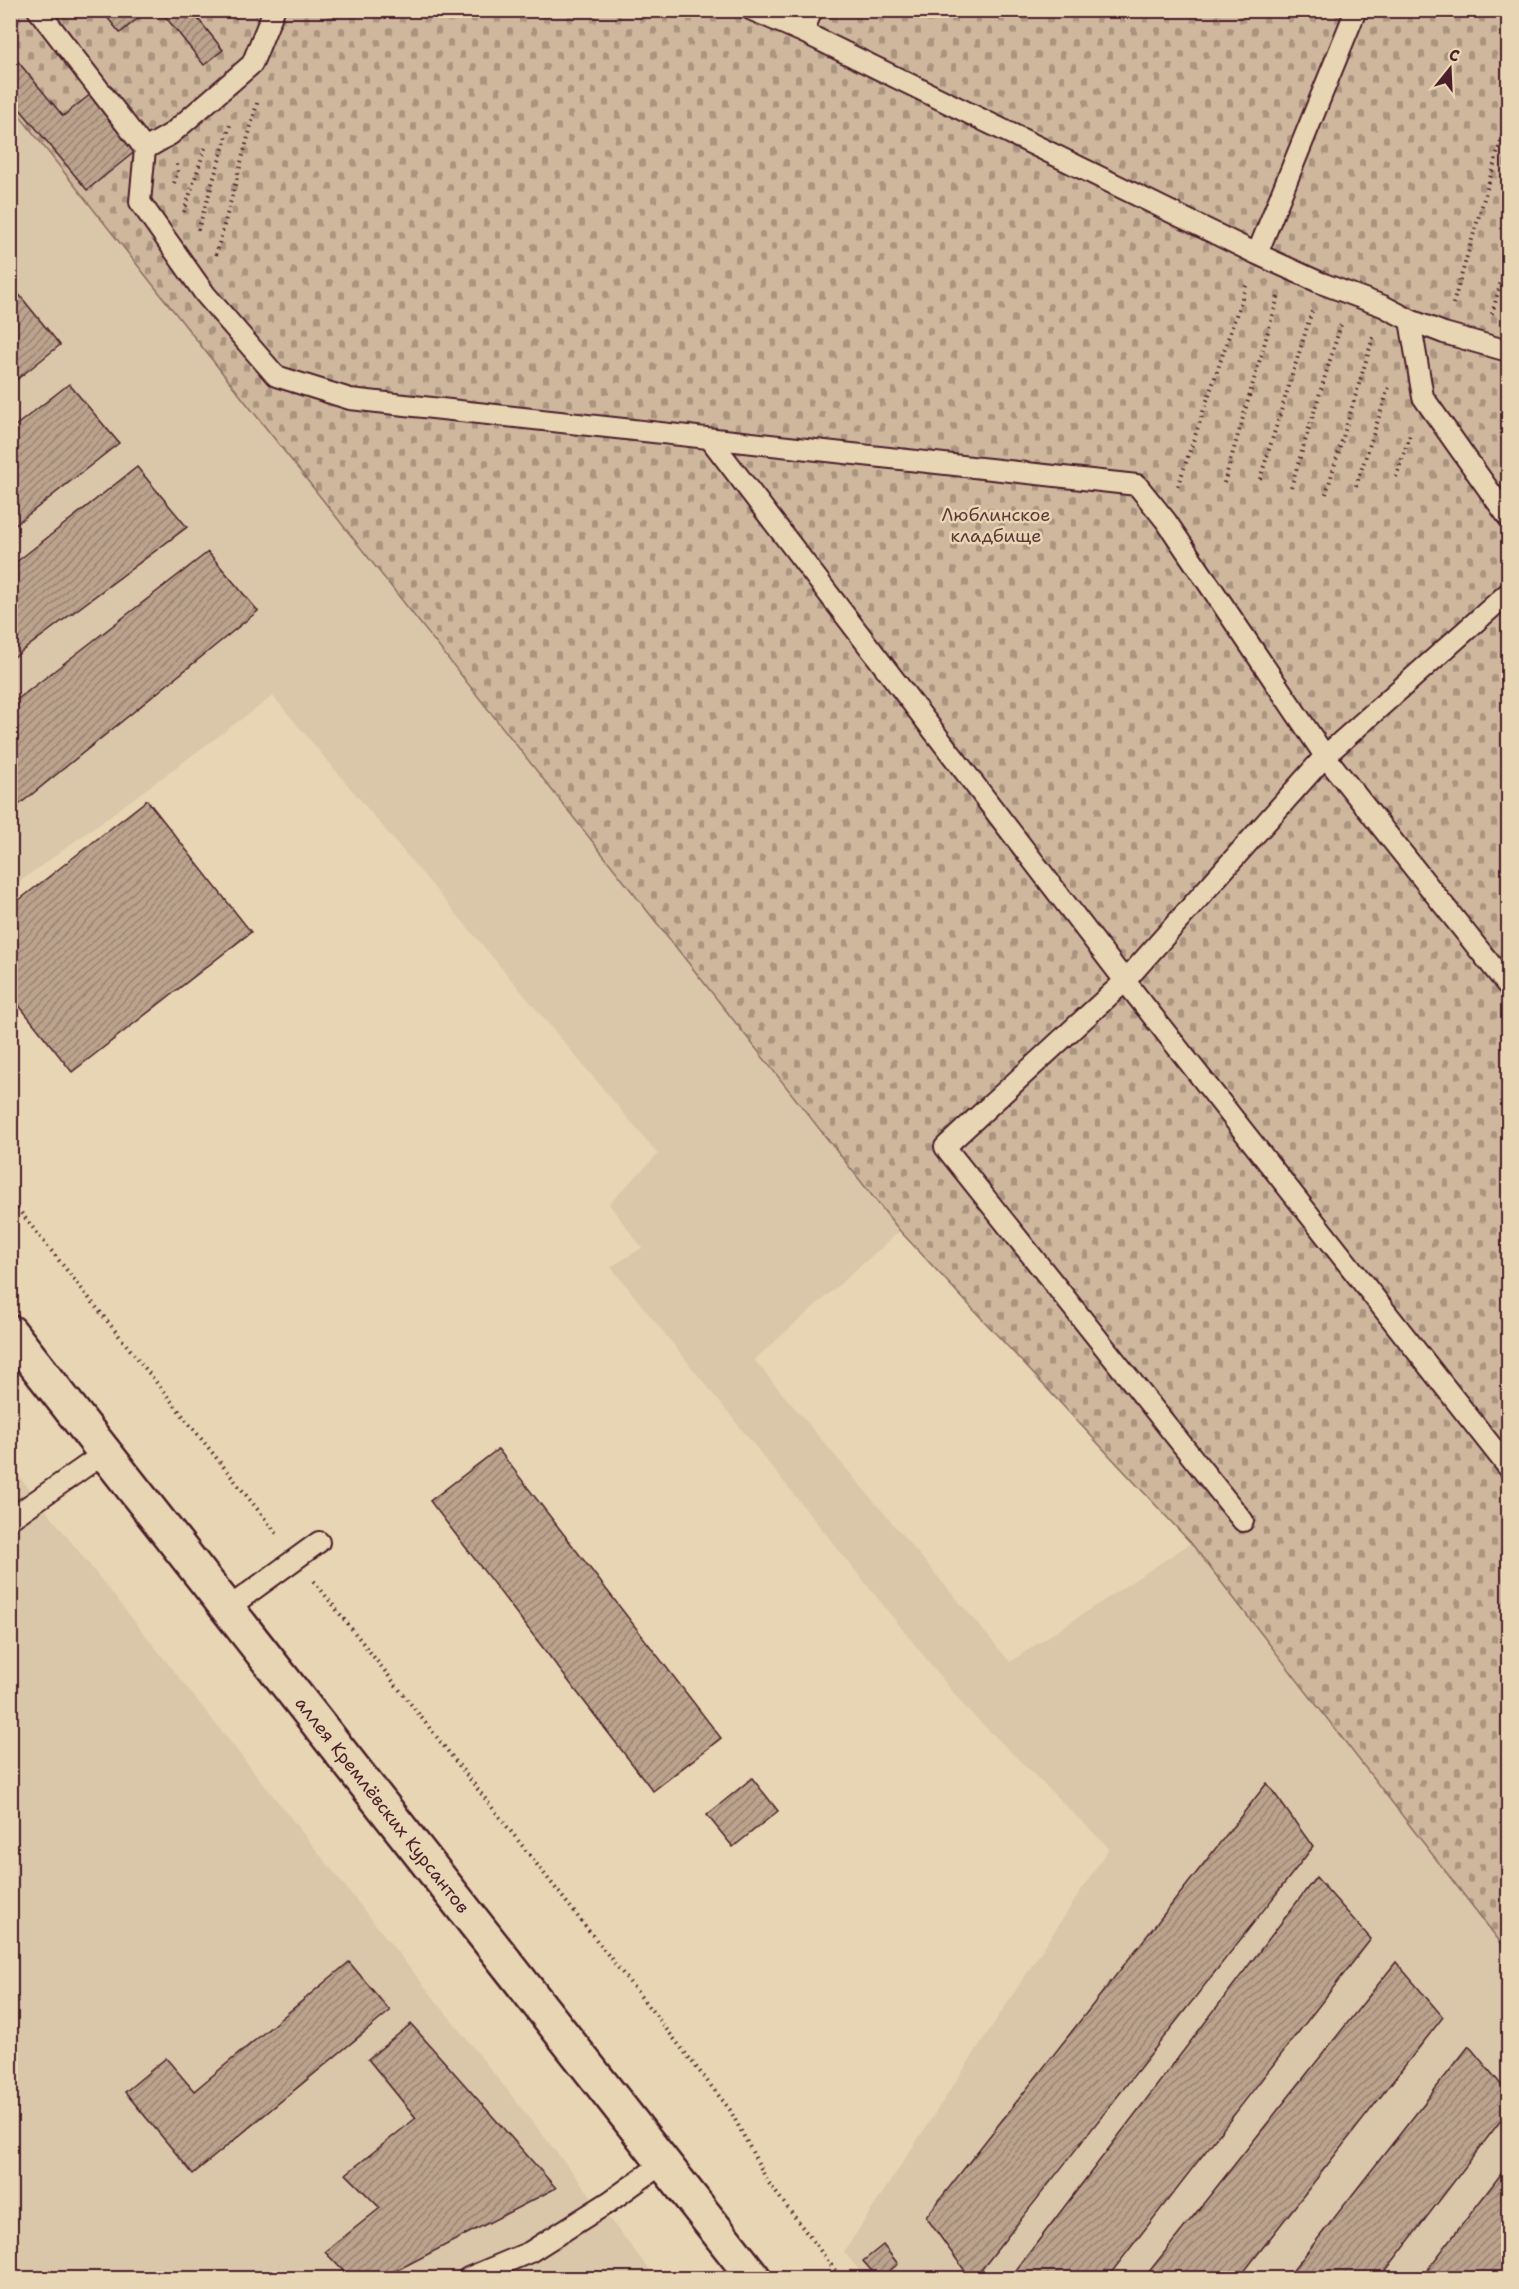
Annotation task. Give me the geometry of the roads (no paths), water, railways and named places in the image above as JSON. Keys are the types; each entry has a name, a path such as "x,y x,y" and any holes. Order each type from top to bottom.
{"main road":[{"name":"аллея Кремлёвских Курсантов","path":"10,1332 754,2278"}],"lane":[{"path":"38,10 145,148 140,202 205,294 276,376 350,399 1137,485 1166,521 1325,756 1509,986"},
{"path":"145,148 171,134 252,64 271,18 254,10"},
{"path":"752,10 803,32 1257,254 1321,283 1383,306 1410,320 1444,333 1509,351"},
{"path":"803,32 812,10"},
{"path":"1257,254 1356,10"},
{"path":"1410,320 1423,397 1509,518"},
{"path":"710,439 1125,981 1509,1467"},
{"path":"1243,1521 945,1147 1125,981 1325,756 1509,593"},
{"path":"10,1519 106,1452"},
{"path":"228,1608 320,1542"},
{"path":"468,2278 530,2252 609,2202 663,2163"}],"park label":[{"name":"Люблинское кладбище","path":"996,525"}]}
